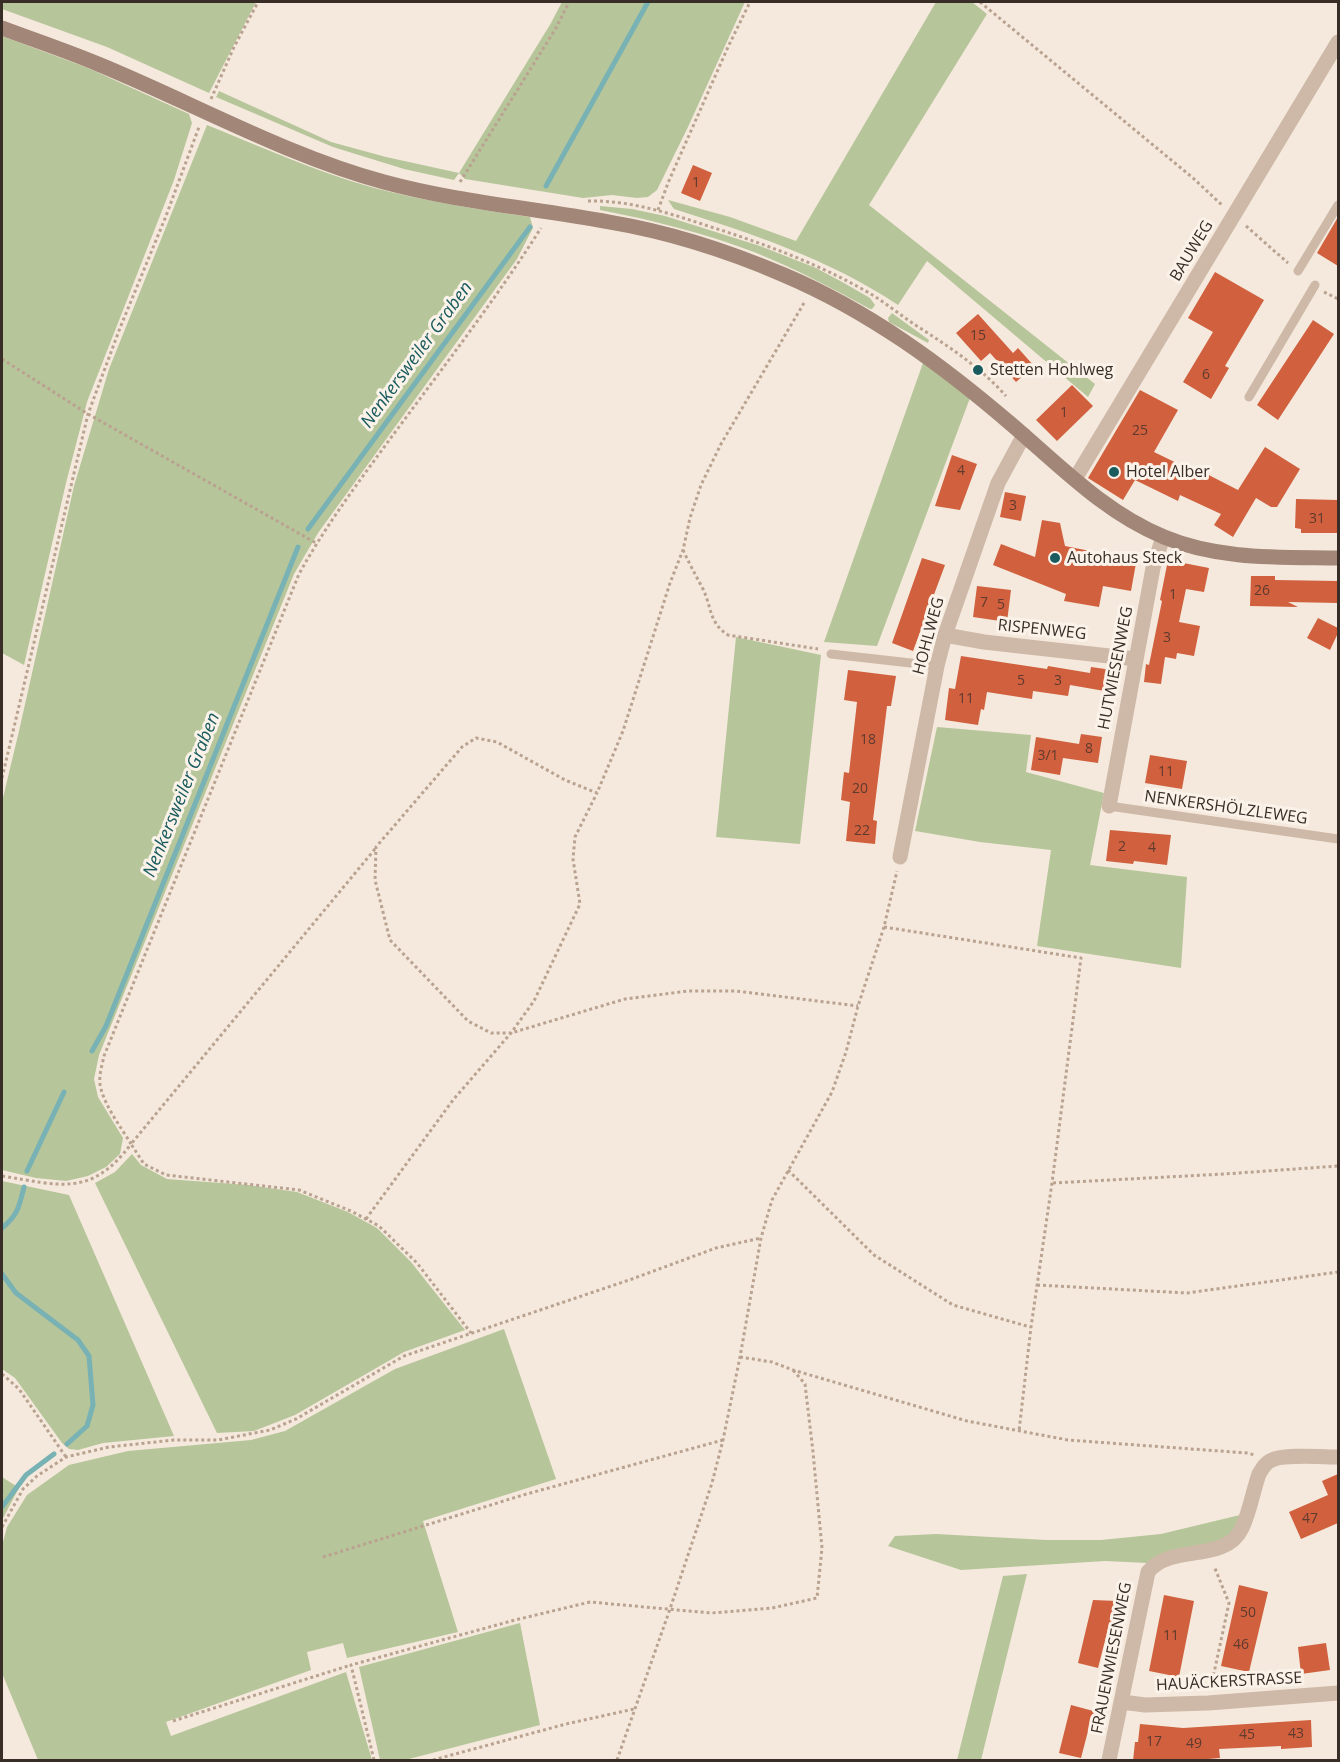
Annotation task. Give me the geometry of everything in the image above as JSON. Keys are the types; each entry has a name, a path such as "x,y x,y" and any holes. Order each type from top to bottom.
{"street":[{"path":"2,28 208,105 299,152 386,183 451,197 609,222 666,234 784,275 838,301 938,364 1112,509 1163,537 1195,548 1246,556 1338,558"},
{"name":"BAUWEG","path":"1075,479 1338,42"},
{"name":"HOHLWEG","path":"900,857 945,635 998,483 1024,435"},
{"name":"HUTWIESENWEG","path":"1108,806 1153,568 1163,537"},
{"name":"RISPENWEG","path":"945,635 984,642 1136,659"},
{"path":"1272,1460 1282,1457 1338,1457"},
{"name":"FRAUENWIESENWEG","path":"1109,1761 1148,1572 1153,1565 1161,1561 1182,1554 1222,1547 1233,1539 1242,1528 1259,1474 1263,1466 1272,1460"},
{"name":"HAUÄCKERSTRASSE","path":"1122,1702 1145,1705 1208,1703 1338,1693"}],"lane":[{"path":"1298,271 1338,205"},
{"path":"1249,397 1315,285"},
{"path":"831,654 937,666"},
{"name":"NENKERSHÖLZLEWEG","path":"1108,806 1338,839"}],"path":[{"path":"2,778 88,414 208,105 234,47 258,2"},
{"path":"451,197 570,2"},
{"path":"581,201 613,201 658,210 728,47 750,2"},
{"path":"980,2 1193,178 1234,217 1298,271"},
{"path":"203,94 208,105"},
{"path":"208,105 221,102"},
{"path":"471,1333 417,1263 379,1226 351,1211 299,1190 166,1175 144,1164 104,1099 100,1083 101,1068 299,574 316,543 353,488 489,305 550,213"},
{"path":"1315,285 1338,298"},
{"path":"366,1219 453,1100 511,1033 534,1001 580,904 573,859 575,837 597,793 623,731 701,485 721,444 801,309"},
{"path":"2,359 88,414 316,543"},
{"path":"682,550 704,592 712,620 720,630 728,635 817,649 831,654"},
{"path":"2,1176 45,1184 88,1181 104,1173 120,1160 376,847 462,747 476,738 496,742 565,780 597,793"},
{"path":"376,847 375,880 390,940 468,1021 491,1034 511,1033 625,999 688,992 736,991 858,1006"},
{"path":"616,1761 712,1483 740,1357 761,1239 772,1200 832,1092 884,927 900,857"},
{"path":"884,927 1081,958 1019,1431"},
{"path":"1053,1183 1338,1166"},
{"path":"788,1170 873,1255 953,1305 1031,1327"},
{"path":"2,1527 23,1489 37,1476 66,1457 109,1447 174,1440 218,1440 270,1430 296,1419 404,1356 632,1279 716,1248 761,1239"},
{"path":"1037,1285 1188,1293 1338,1272"},
{"path":"740,1357 772,1362 967,1421 1068,1440 1247,1453 1272,1460"},
{"path":"173,1721 351,1665 590,1602 711,1613 772,1608 817,1598 822,1548 813,1452 805,1384 793,1370"},
{"path":"2,1374 19,1389 66,1457"},
{"path":"323,1557 523,1495 723,1440"},
{"path":"1208,1703 1229,1603 1213,1563"},
{"path":"351,1665 374,1761"},
{"path":"433,1761 566,1724 634,1709"}],"green space":[{"path":"2,2 256,2 209,93 107,47 2,9"},
{"path":"562,2 745,2 657,190 648,197 612,195 583,198 465,179 459,173"},
{"path":"936,2 972,2 987,14 869,205 1095,384 1088,397 927,261 898,305 818,261 761,238 674,209 668,200 730,217 796,241"},
{"path":"2,36 88,68 189,114 192,123 174,180 87,402 24,665 2,653"},
{"path":"219,91 331,142 459,173 454,180 404,169 333,147 216,97"},
{"path":"207,125 350,181 430,201 530,217 533,228 517,259 318,533 294,574 99,1055 94,1079 98,1097 123,1138 120,1154 106,1167 88,1176 66,1181 36,1178 2,1170 2,802 74,486 109,369"},
{"path":"600,206 632,209 665,216 760,246 816,268 870,298 875,305 870,309 769,258 735,245 678,228 600,210"},
{"path":"892,313 929,340 928,343 889,322 888,318"},
{"path":"923,363 970,398 877,646 824,642"},
{"path":"736,637 821,655 800,844 716,837"},
{"path":"937,727 1031,735 1026,772 1104,793 1090,865 1187,877 1181,968 1037,946 1051,850 980,842 915,831"},
{"path":"132,1154 141,1165 167,1179 248,1185 297,1192 348,1212 377,1228 411,1262 465,1330 404,1352 295,1415 254,1431 217,1433 95,1183 115,1172"},
{"path":"2,1181 69,1195 174,1436 103,1443 78,1450 69,1449 62,1443 15,1378 2,1369"},
{"path":"504,1329 556,1479 423,1521 458,1632 347,1658 343,1643 307,1652 311,1670 166,1722 171,1736 346,1672 372,1760 38,1760 2,1673 2,1546 7,1527 27,1495 69,1465 128,1451 251,1440 285,1431 395,1369"},
{"path":"2,1477 19,1488 2,1520"},
{"path":"1240,1515 1231,1537 1148,1563 1105,1561 961,1570 888,1546 895,1536 936,1534 1046,1540 1101,1540 1161,1534"},
{"path":"1027,1574 981,1760 957,1760 1003,1576"},
{"path":"520,1623 540,1725 405,1760 380,1760 359,1667"}],"building":[{"path":"693,165 712,173 700,201 681,193"},
{"path":"1338,217 1338,266 1317,253"},
{"path":"1215,272 1264,300 1225,366 1229,368 1211,399 1183,382 1213,332 1188,318"},
{"path":"978,314 1013,353 1018,348 1034,366 1016,382 990,353 981,361 956,333"},
{"path":"1313,320 1334,334 1278,420 1257,405"},
{"path":"1072,385 1093,406 1057,441 1036,420"},
{"path":"1140,390 1178,410 1154,452 1193,471 1195,468 1238,490 1265,447 1300,469 1277,507 1271,507 1256,498 1233,537 1214,525 1221,514 1180,495 1178,501 1135,480 1123,500 1088,478"},
{"path":"952,455 977,464 960,510 935,506"},
{"path":"1005,492 1026,496 1021,521 1000,517"},
{"path":"1296,499 1338,500 1338,533 1301,533 1301,529 1295,528"},
{"path":"1042,520 1060,523 1065,546 1090,551 1089,554 1136,563 1131,591 1103,586 1099,607 1064,601 1066,594 993,565 1001,544 1035,557"},
{"path":"922,558 945,565 913,651 892,643"},
{"path":"1168,560 1209,568 1204,592 1186,589 1179,622 1200,626 1194,656 1177,653 1176,659 1165,657 1161,684 1144,682 1146,664 1149,665 1162,601 1160,600"},
{"path":"1251,576 1275,576 1275,580 1338,581 1338,603 1288,602 1298,607 1250,606"},
{"path":"977,586 1011,590 1007,622 973,617"},
{"path":"1318,618 1338,628 1330,650 1307,638"},
{"path":"961,656 1047,669 1048,666 1090,673 1091,667 1119,671 1116,693 1070,685 1068,696 1033,691 1032,699 987,692 984,710 981,709 978,725 945,720 949,688 955,689"},
{"path":"848,670 896,676 891,706 887,706 873,820 877,821 875,844 846,841 850,802 841,800 844,772 849,773 857,702 844,700"},
{"path":"1081,734 1102,737 1098,763 1063,758 1060,775 1031,770 1036,737 1079,744"},
{"path":"1150,755 1187,761 1182,789 1145,783"},
{"path":"1110,830 1171,835 1167,865 1134,861 1133,864 1106,861"},
{"path":"1338,1474 1338,1523 1301,1539 1289,1512 1328,1495 1322,1481"},
{"path":"1239,1585 1268,1592 1249,1672 1221,1666"},
{"path":"1164,1595 1194,1601 1179,1677 1149,1671"},
{"path":"1093,1600 1117,1601 1117,1625 1109,1625 1098,1668 1078,1663"},
{"path":"1326,1643 1330,1670 1301,1674 1298,1647"},
{"path":"1071,1705 1097,1712 1092,1732 1088,1731 1081,1758 1059,1753"},
{"path":"1311,1720 1312,1747 1219,1749 1220,1758 1133,1761 1140,1724 1183,1728"}],"waterway":[{"name":"Nenkersweiler Graben","path":"546,186 648,2"},
{"name":"Nenkersweiler Graben","path":"308,529 530,227"},
{"name":"Nenkersweiler Graben","path":"92,1051 106,1026 298,547"},
{"name":"Nenkersweiler Graben","path":"27,1171 64,1092"},
{"name":"Nenkersweiler Graben","path":"2,1228 17,1210 24,1187"},
{"name":"Nenkersweiler Graben","path":"2,1274 16,1293 78,1340 89,1356 93,1405 87,1426 67,1444"},
{"name":"Nenkersweiler Graben","path":"2,1507 26,1475 54,1454"}],"place":[{"name":"Stetten Hohlweg","path":"978,370"},
{"name":"Hotel Alber","path":"1114,472"},
{"name":"Autohaus Steck","path":"1055,558"}]}
